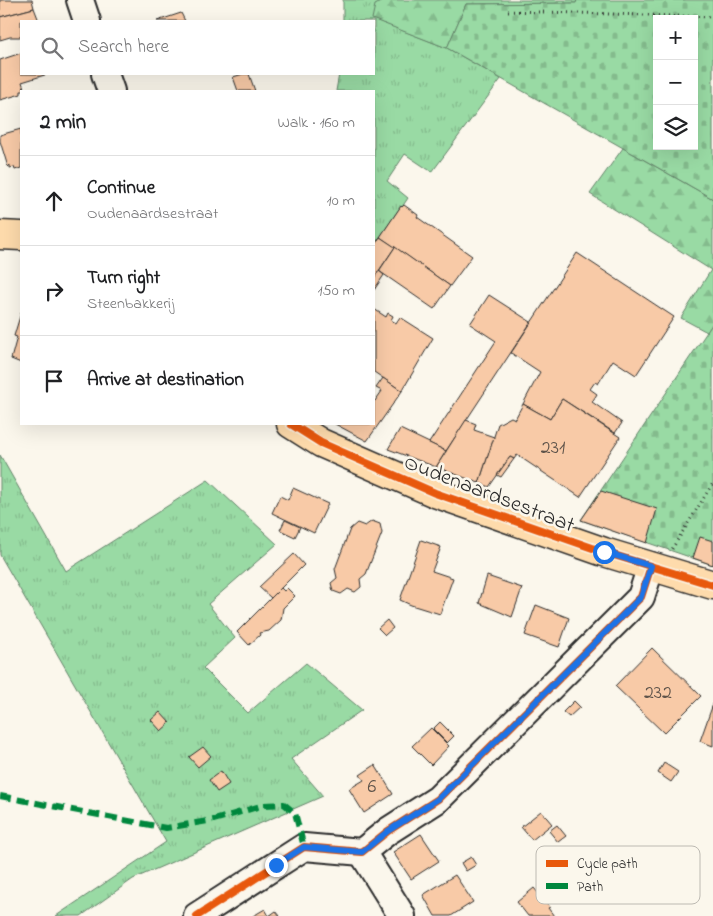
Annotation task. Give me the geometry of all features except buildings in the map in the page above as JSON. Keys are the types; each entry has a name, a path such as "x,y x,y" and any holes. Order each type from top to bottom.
{"main road":[{"path":"0,235 20,236"},
{"name":"Oudenaardsestraat","path":"293,425 321,443 435,493 604,552 660,560 713,585"}],"street":[{"path":"80,0 87,20"},
{"path":"197,916 304,847 362,852 388,831 438,799 641,597 660,560"},
{"path":"362,852 402,916"}],"path":[{"path":"508,11 713,17"},
{"path":"660,560 713,484"}],"green space":[{"path":"343,0 384,0 376,5 373,19 447,48 501,79 432,172 405,154 387,181 408,198 375,245 375,90 336,90 339,75 375,75 375,20 343,20"},
{"path":"384,0 577,0 577,3 466,4 447,48 372,19 375,5"},
{"path":"577,0 713,0 713,199 447,48 466,4 576,3"},
{"path":"623,148 713,199 713,323 707,332 681,318 711,270 590,194"},
{"path":"713,323 713,565 581,520"},
{"path":"0,455 66,571 208,480 277,544 208,604 235,638 203,668 248,713 306,663 362,710 291,759 323,796 133,879 81,916 56,916 166,842 0,555"}],"marked path":[{"path":"0,796 166,828 214,820 264,805 284,804 295,813 304,847"}],"cycle path":[{"path":"293,425 321,443 435,493 604,552 713,585"},
{"path":"197,916 304,847 362,852 388,831 438,799 641,597 651,566"}],"route":[{"path":"276,865 304,847 362,852 388,831 438,799 641,597 651,566 604,552"}]}
